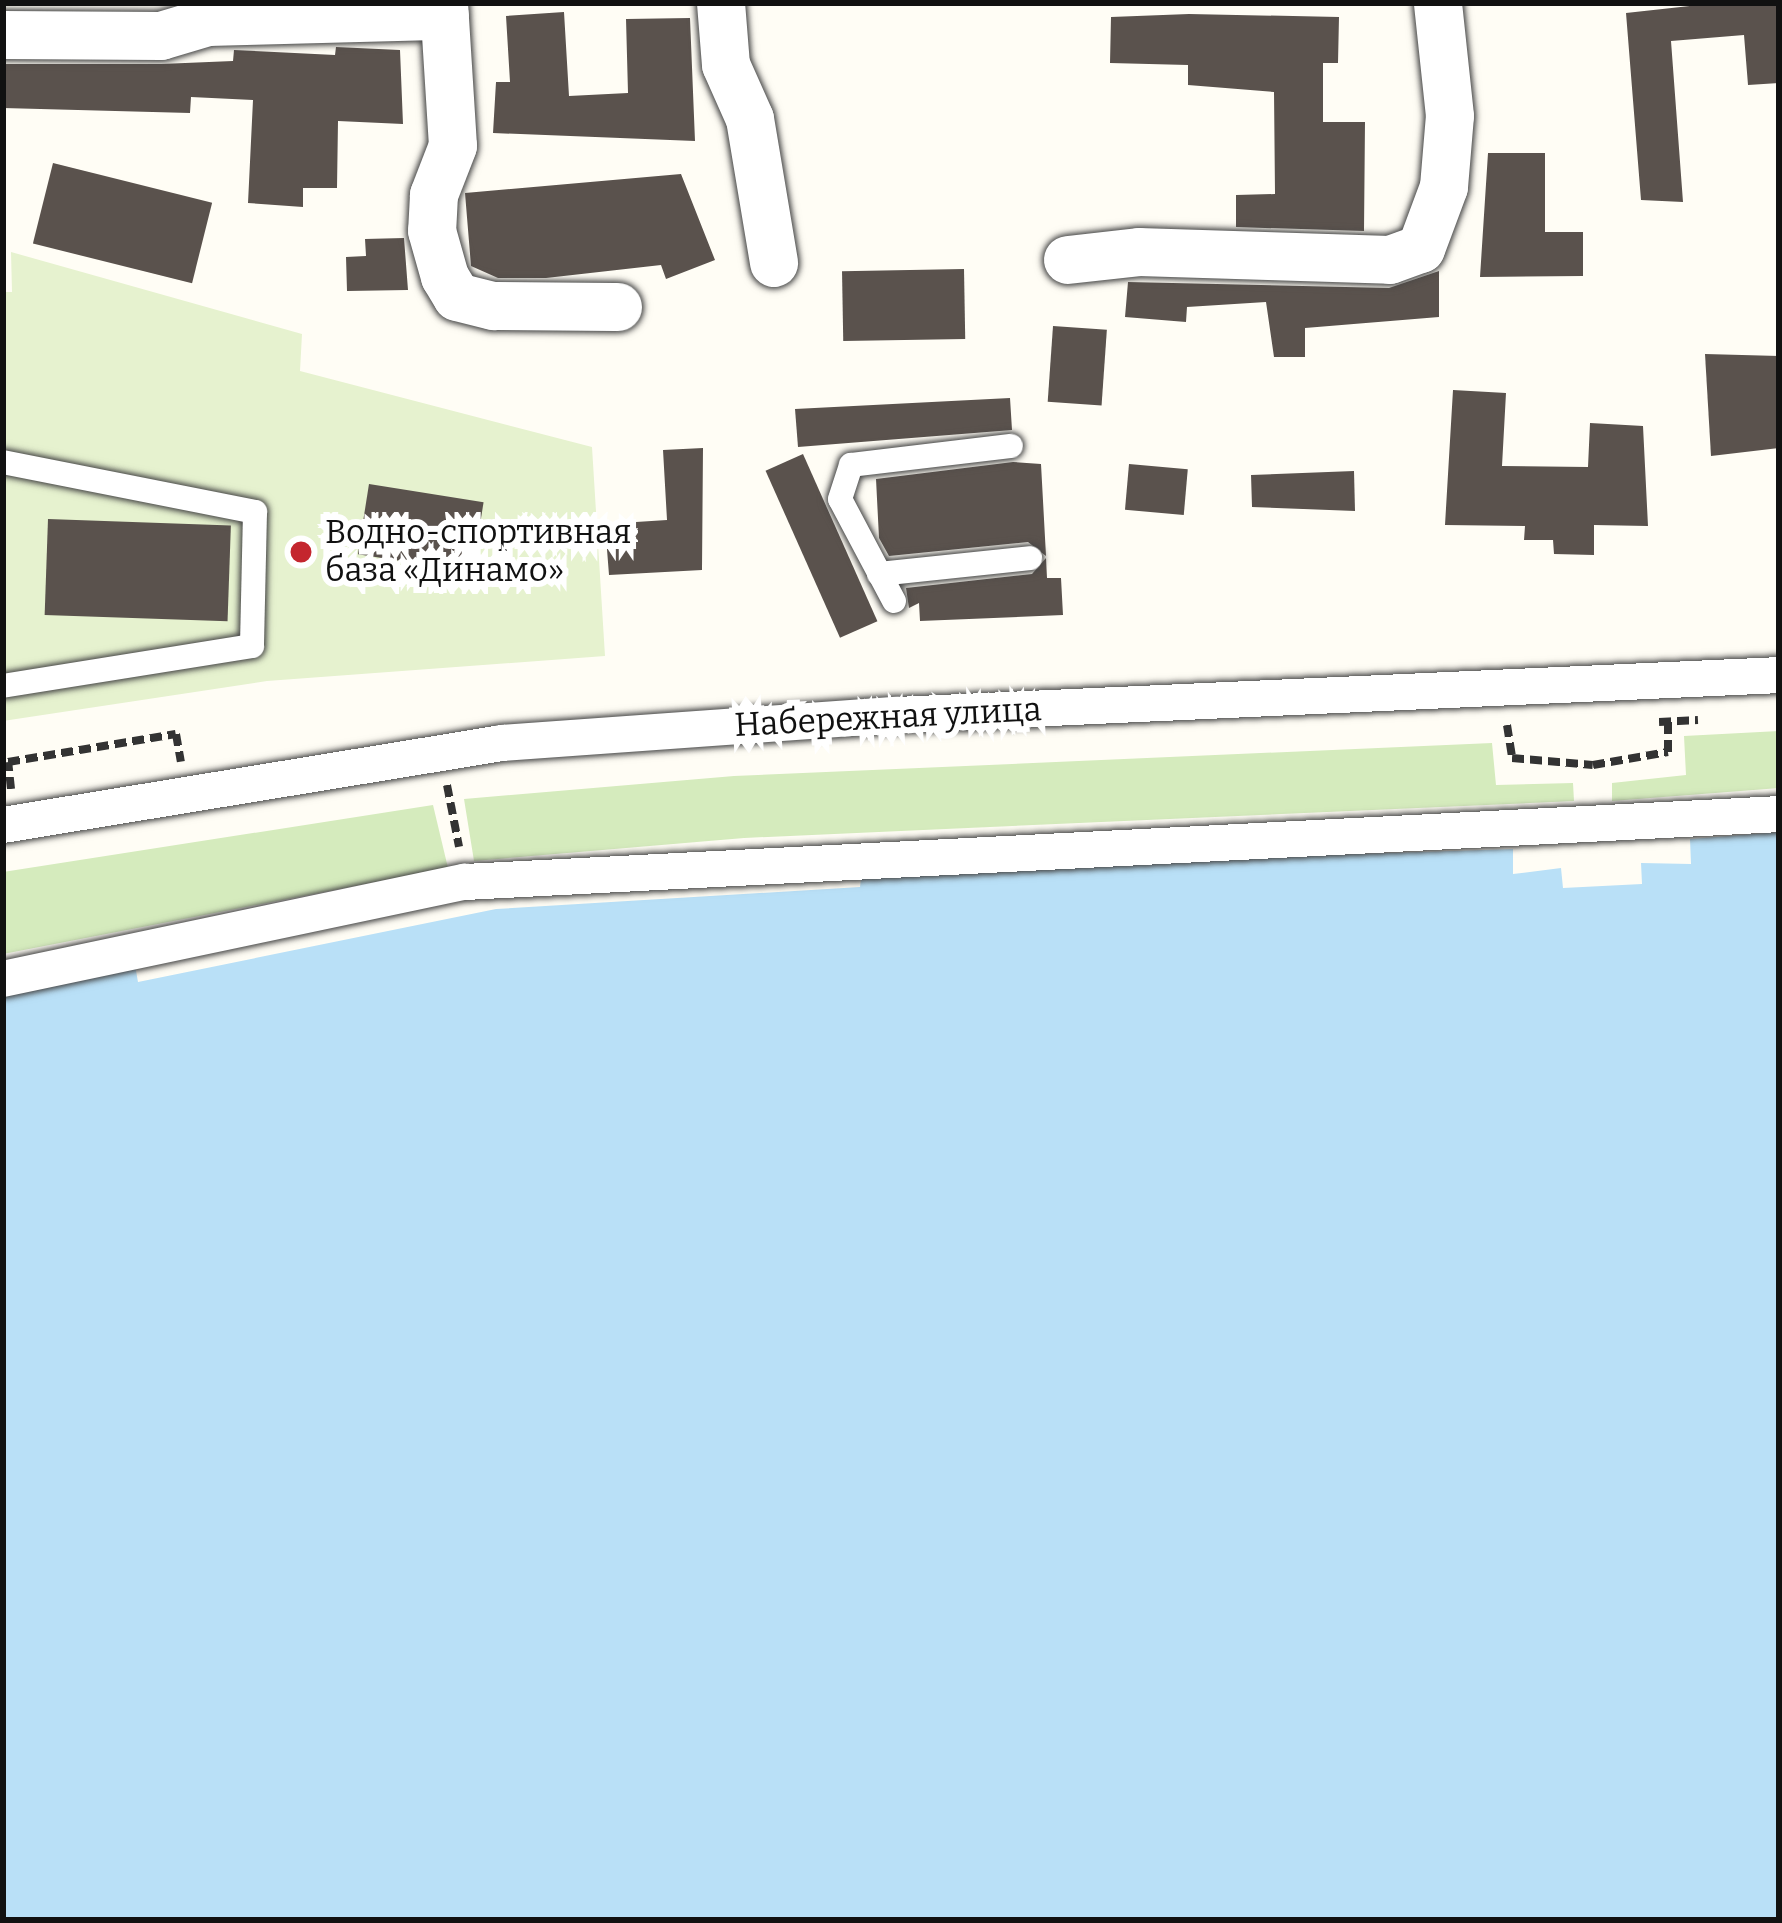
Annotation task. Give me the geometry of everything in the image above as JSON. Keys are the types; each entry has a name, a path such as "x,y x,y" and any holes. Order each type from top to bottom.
{"street":[{"path":"721,3 726,65 749,119 774,263"},
{"path":"1068,260 1139,252 1390,260 1421,249 1444,187 1450,116 1438,3"},
{"path":"3,35 161,36 182,13 444,9 453,146 434,195 432,232 458,297 494,306 618,307"},
{"name":"Набережная улица","path":"9,824 502,742 896,715 1779,675"},
{"path":"3,979 465,882 1779,814"}],"lane":[{"path":"894,601 840,500 851,465 1011,446"},
{"path":"3,462 255,512 252,646 3,686"},
{"path":"879,574 1030,558"}],"path":[{"path":"1645,722 1713,720"},
{"path":"1507,725 1512,758 1593,765 1668,752 1668,722"},
{"path":"1484,726 1530,725"},
{"path":"9,824 8,762 176,734 187,793"},
{"path":"424,788 464,782"},
{"path":"447,784 465,882"}],"green space":[{"name":"Водно-спортивная база «Динамо»","path":"11,252 302,334 300,371 592,447 605,656 267,681 3,721 3,292 12,292"},
{"path":"1779,731 1779,788 1612,801 1612,783 1686,775 1684,736"},
{"path":"1492,743 1496,785 1573,783 1574,801 744,838 474,861 464,799 734,776"},
{"path":"433,805 448,868 3,954 3,872"}],"water":[{"path":"1779,832 1779,1920 3,1920 3,995 135,965 138,982 496,909 860,887 862,870 1513,849 1513,874 1561,868 1563,888 1642,884 1641,863 1691,864 1690,839"}],"building":[{"path":"1717,3 1779,3 1779,83 1748,85 1744,35 1671,41 1683,202 1641,200 1626,13"},
{"path":"564,12 569,96 628,93 626,19 690,18 695,141 493,133 496,82 510,82 506,16"},
{"path":"1111,17 1339,17 1338,63 1323,63 1323,122 1365,122 1364,231 1236,227 1236,195 1275,194 1274,92 1188,85 1188,65 1110,63"},
{"path":"336,47 400,50 403,124 338,121 337,188 303,188 303,207 248,203 253,100 191,97 190,113 3,108 3,64 233,61 234,50 335,55"},
{"path":"1488,153 1545,153 1545,232 1583,232 1583,276 1480,277"},
{"path":"53,163 212,203 192,283 33,244"},
{"path":"681,174 715,260 666,279 661,265 546,278 498,278 471,266 465,193"},
{"path":"404,238 408,290 347,291 346,257 366,256 365,239"},
{"path":"964,269 965,339 843,341 842,271"},
{"path":"1439,271 1439,317 1305,328 1305,357 1274,357 1266,302 1187,307 1186,322 1125,317 1128,282 1389,288"},
{"path":"1053,326 1107,330 1102,406 1048,402"},
{"path":"1705,354 1779,356 1779,448 1711,456"},
{"path":"1453,390 1506,393 1502,466 1588,467 1590,423 1643,426 1648,526 1594,525 1594,555 1554,554 1553,540 1524,540 1525,526 1445,525"},
{"path":"1010,398 1012,430 798,447 795,409"},
{"path":"703,448 702,570 609,575 605,524 667,520 663,450"},
{"path":"803,454 877,621 840,638 766,471"},
{"path":"1013,462 1041,464 1046,556 1028,542 889,556 879,538 876,479"},
{"path":"1129,464 1188,469 1184,515 1125,510"},
{"path":"1354,471 1355,511 1252,507 1251,475"},
{"path":"369,484 484,502 472,572 358,554"},
{"path":"48,519 231,525 228,621 45,615"},
{"path":"1046,558 1047,578 1061,578 1063,615 920,621 919,603 909,608 906,588 1032,574"}],"place":[{"name":"Водно-спортивная база «Динамо»","path":"301,552"}]}
